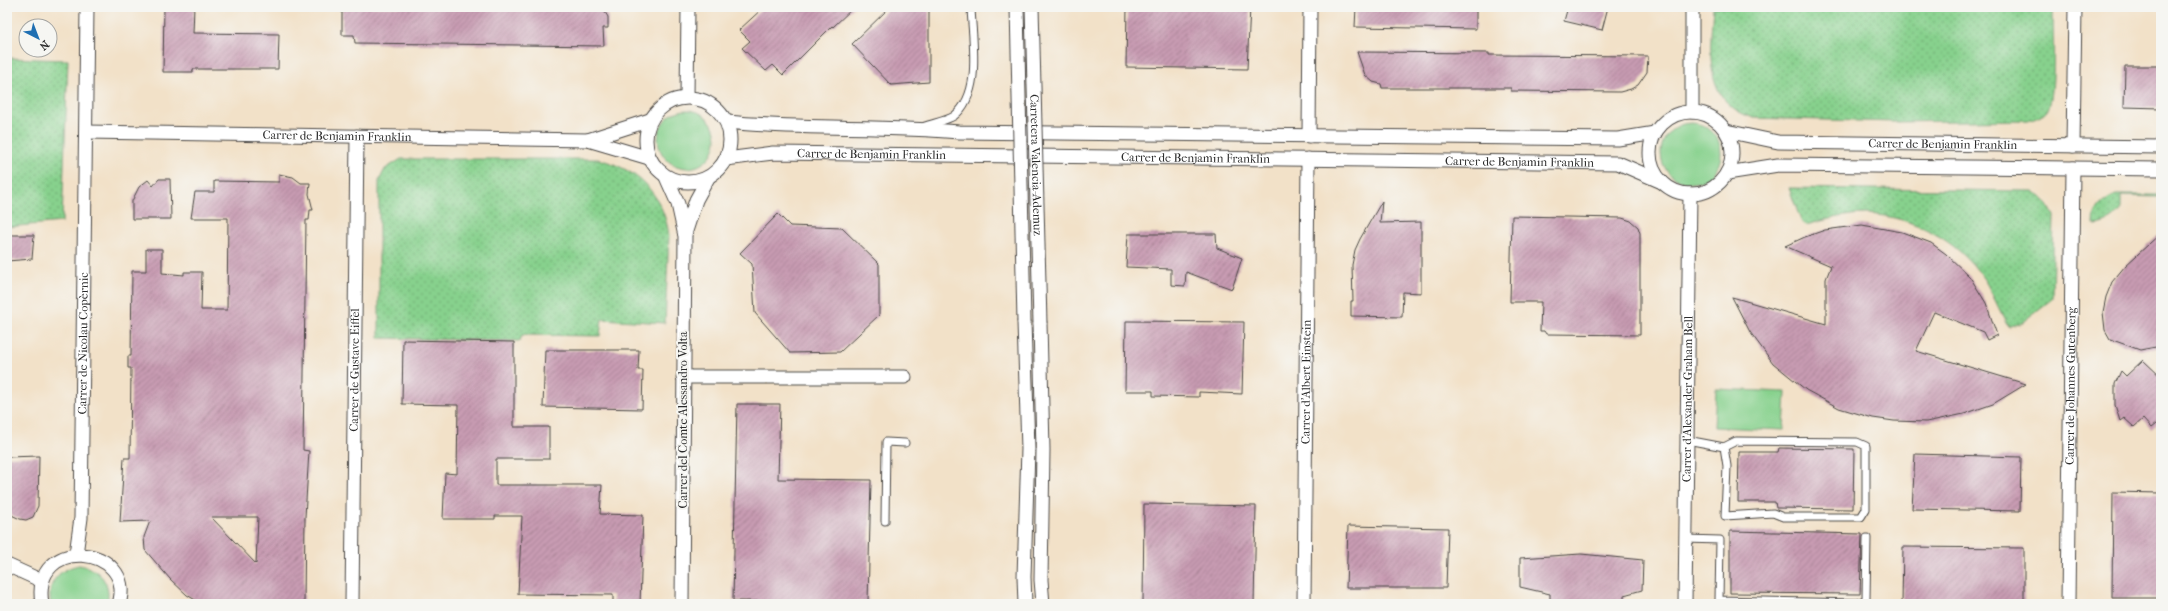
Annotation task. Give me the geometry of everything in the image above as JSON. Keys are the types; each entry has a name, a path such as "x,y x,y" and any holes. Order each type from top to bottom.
{"street":[{"name":"Carrer de Nicolau Copèrnic","path":"76,554 81,518 87,7"},
{"path":"686,97 688,7"},
{"name":"Carretera Valencia-Ademuz","path":"1017,7 1028,449 1024,577"},
{"name":"Carretera Valencia-Ademuz","path":"1032,7 1043,450 1042,604"},
{"path":"1309,136 1310,7"},
{"path":"1692,7 1692,112"},
{"path":"2073,146 2075,7"},
{"path":"686,97 699,99 710,104 720,112 727,122 730,134 730,147 726,159 718,170 708,178 694,182 680,182 666,177 656,169 649,158 645,146 646,132 650,120 665,104 675,99 686,97"},
{"path":"1692,112 1705,114 1717,121 1726,131 1732,152 1731,163 1727,172 1720,181 1711,188 1690,194 1670,188 1662,182 1654,171 1650,159 1650,145 1655,133 1670,117 1681,113 1692,112"},
{"name":"Carrer de Benjamin Franklin","path":"588,140 650,120"},
{"name":"Carrer de Benjamin Franklin","path":"727,122 773,127 919,128 959,132 1618,139 1655,133"},
{"name":"Carrer de Benjamin Franklin","path":"1726,131 1778,142 2161,147"},
{"name":"Carrer de Benjamin Franklin","path":"86,132 588,140 649,158"},
{"name":"Carrer de Gustave Eiffel","path":"352,604 357,136"},
{"name":"Carrer de Benjamin Franklin","path":"726,159 773,153 1618,163 1662,182"},
{"name":"Carrer d'Albert Einstein","path":"1304,604 1308,159"},
{"name":"Carrer de Benjamin Franklin","path":"1727,172 1778,165 2161,169"},
{"name":"Carrer de Johannes Gutenberg","path":"2068,604 2073,168"},
{"name":"Carrer del Comte Alessandro Volta","path":"666,177 678,204 684,236 682,604"},
{"name":"Carrer del Comte Alessandro Volta","path":"684,236 696,200 708,178"},
{"name":"Carrer d'Alexander Graham Bell","path":"1684,604 1690,194"},
{"path":"683,377 905,377"},
{"path":"42,604 40,594 42,581 48,571 55,562 76,554 88,555 100,559 109,566 116,576 120,587 119,604"},
{"path":"7,565 42,581"},
{"path":"1018,604 1024,577"},
{"path":"1024,577 1025,604"}],"lane":[{"path":"919,128 953,116 969,98 973,81 971,7"},
{"path":"1687,440 1724,446 1736,441 1857,442 1866,446 1866,509 1861,517 1783,517 1773,513 1725,516 1727,466 1724,446"},
{"path":"885,521 886,442 905,442"},
{"path":"1685,539 1720,540 1719,600 1859,603 1866,599 1867,538"}],"green space":[{"path":"1713,7 2053,7 2054,44 2051,101 2045,113 2031,120 1894,122 1754,118 1737,111 1725,100 1717,88 1711,57"},
{"path":"7,58 68,60 62,222 7,227"},
{"path":"687,110 698,112 711,123 714,128 716,139 714,150 703,163 698,166 687,168 676,166 663,155 660,150 658,139 660,128 671,115 676,112"},
{"path":"1691,123 1708,128 1716,136 1721,153 1716,170 1708,178 1691,183 1674,178 1666,170 1661,153 1666,136 1674,128"},
{"path":"401,159 598,159 625,169 646,185 661,207 666,220 669,235 665,323 602,319 600,336 522,335 520,341 379,338 379,181 385,169"},
{"path":"1789,188 2033,191 2046,201 2054,216 2052,299 2020,324 2009,326 1983,278 1973,264 1961,252 1932,232 1917,225 1900,220 1866,214 1851,215 1806,225 1801,221"},
{"path":"2116,195 2161,195 2161,197 2121,196 2121,209 2115,216 2106,222 2094,225 2097,210 2103,203"},
{"path":"1716,389 1786,392 1784,430 1714,427"},
{"path":"79,565 93,569 106,583 108,589 107,604 51,604 50,590 52,583 65,570"}],"building":[{"path":"164,7 194,7 193,33 279,34 278,69 193,69 193,72 163,72"},
{"path":"342,7 602,7 608,17 608,28 603,28 604,46 355,43 354,35 342,35"},
{"path":"764,7 854,7 833,27 832,26 783,75 773,65 766,71 742,48 750,41 739,30"},
{"path":"890,7 929,7 929,82 891,85 852,44"},
{"path":"1127,7 1250,7 1247,69 1126,67"},
{"path":"1356,7 1476,7 1476,29 1355,27"},
{"path":"1568,7 1608,7 1602,30 1564,21"},
{"path":"1357,52 1648,56 1647,72 1638,85 1620,92 1511,91 1511,88 1382,88 1381,84 1373,82 1365,75"},
{"path":"2125,66 2161,66 2161,108 2124,107"},
{"path":"279,174 293,177 301,183 310,183 309,194 313,210 310,210 309,220 306,220 303,450 309,451 305,517 304,604 202,604 187,595 170,579 145,550 144,537 150,521 120,522 124,458 130,458 131,368 128,368 128,356 131,356 132,271 146,271 146,249 162,249 162,273 184,275 184,272 202,272 201,310 227,310 228,218 191,218 195,192 214,192 214,181 279,182","holes":["211,517 258,517 256,564"]},
{"path":"159,179 170,179 171,219 132,219 132,201 139,187 148,180 153,186"},
{"path":"1382,201 1380,223 1421,222 1421,293 1403,292 1402,317 1351,316 1351,301 1353,301 1352,265 1355,250"},
{"path":"778,214 790,226 842,228 879,264 879,315 840,352 790,353 755,313 752,264 740,253"},
{"path":"1512,216 1622,218 1631,221 1638,227 1640,233 1640,335 1546,334 1544,331 1540,331 1541,302 1510,302"},
{"path":"1862,225 1902,232 1931,243 1946,254 1970,277 1986,303 1997,335 1987,340 1983,332 1934,312 1916,351 2026,384 1993,404 1964,414 1926,422 1894,421 1873,418 1839,408 1806,390 1773,363 1750,332 1732,297 1826,324 1826,279 1831,266 1785,246 1825,230"},
{"path":"2161,233 2161,346 2140,350 2110,339 2105,330 2103,312 2106,297 2112,282 2125,266"},
{"path":"1128,234 1216,234 1217,248 1242,258 1232,289 1186,272 1185,286 1171,285 1171,269 1126,267"},
{"path":"7,235 34,235 32,259 7,261"},
{"path":"1126,321 1244,322 1242,394 1199,392 1199,397 1153,396 1153,391 1125,391"},
{"path":"403,340 514,342 514,427 549,427 549,459 496,459 496,485 602,485 600,514 643,515 640,604 613,604 613,595 518,594 522,516 495,516 495,519 443,519 445,473 457,474 458,405 402,404"},
{"path":"545,350 639,350 638,370 643,370 642,409 543,407"},
{"path":"2143,360 2161,377 2161,420 2151,428 2143,419 2134,427 2124,418 2120,421 2115,405 2115,384 2121,371 2126,376"},
{"path":"737,404 780,404 778,479 871,480 868,602 733,601"},
{"path":"1779,448 1854,449 1853,509 1776,508 1775,502 1738,502 1739,452 1778,452"},
{"path":"1915,454 2021,457 2020,511 1912,509"},
{"path":"39,456 38,506 33,517 26,520 20,519 7,513 7,457"},
{"path":"2113,492 2161,493 2161,598 2112,598"},
{"path":"1144,504 1256,506 1254,604 1143,604"},
{"path":"1348,526 1448,528 1446,588 1346,588"},
{"path":"1730,531 1862,534 1860,594 1730,593"},
{"path":"1903,547 2024,548 2024,604 1902,604"},
{"path":"1581,554 1643,560 1642,590 1624,595 1624,604 1550,604 1550,594 1520,587 1520,558"}]}
